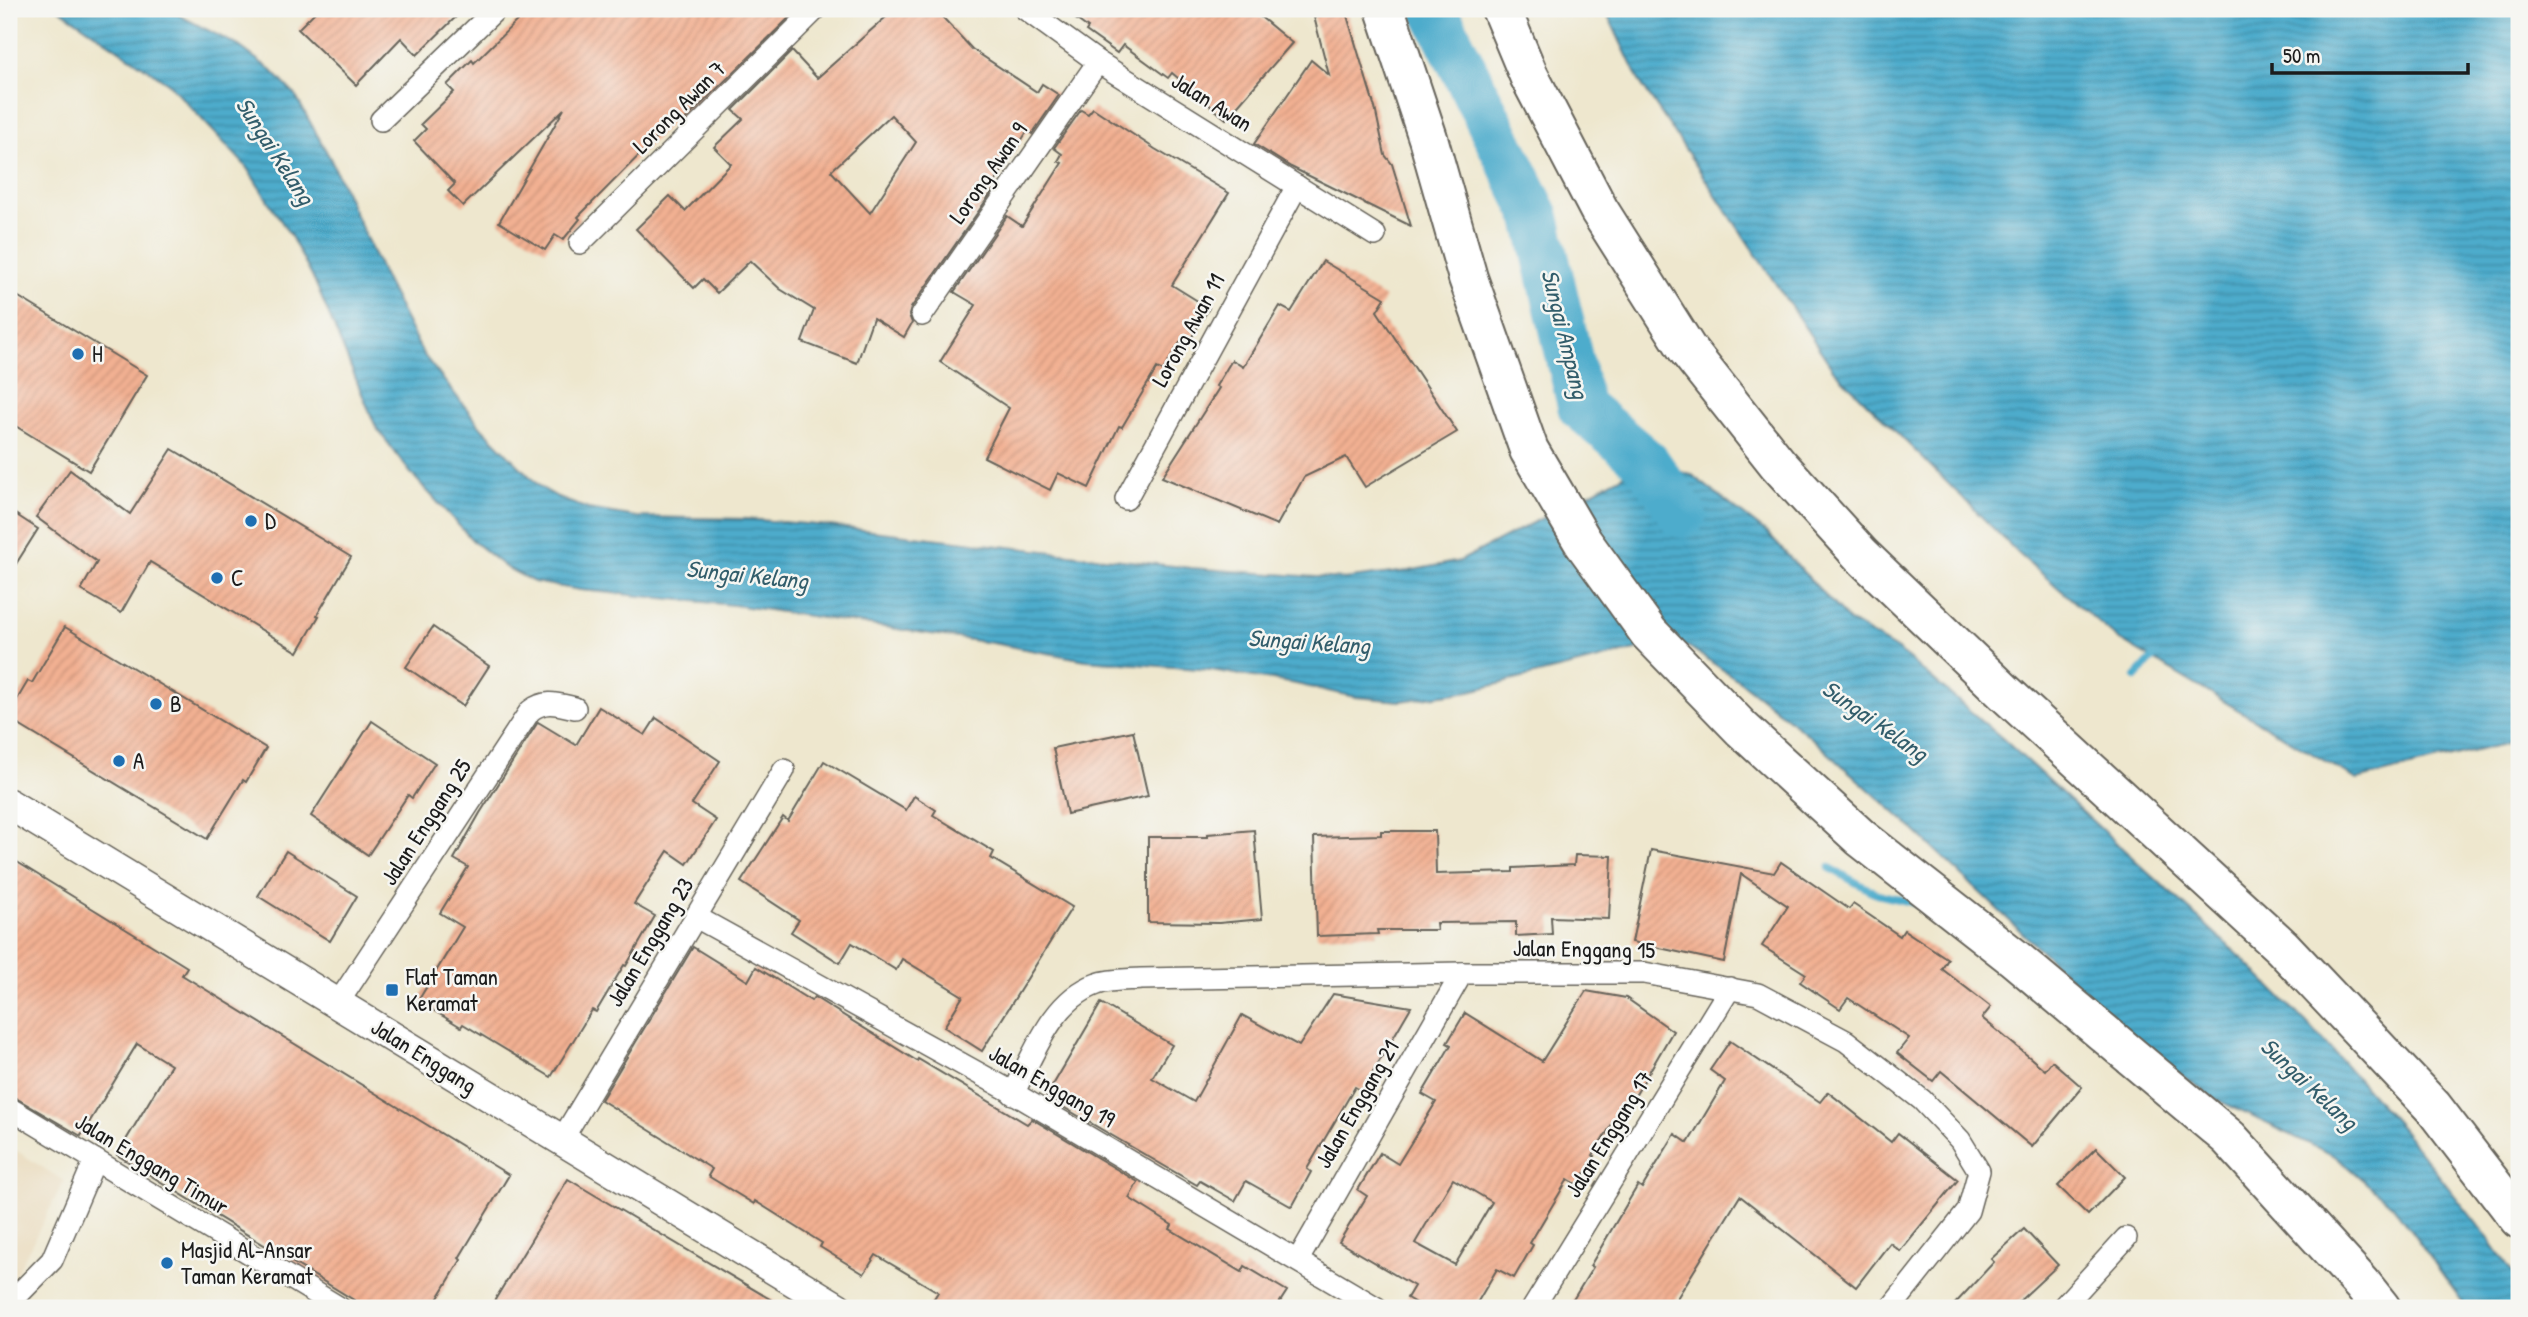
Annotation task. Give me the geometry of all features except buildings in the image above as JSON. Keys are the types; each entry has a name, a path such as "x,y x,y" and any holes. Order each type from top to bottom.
{"highway":[{"path":"1385,9 1428,138 1468,278 1529,450 1583,542 1649,633 1742,729 1861,838 2013,957 2229,1138 2381,1308"},
{"path":"1501,9 1529,76 1599,210 1687,349 1778,464 1870,565 2282,947 2433,1107 2519,1219"}],"main road":[{"name":"Jalan Enggang","path":"9,804 838,1308"}],"street":[{"path":"381,120 496,9"},
{"name":"Lorong Awan 7","path":"580,243 816,9"},
{"name":"Jalan Awan","path":"1025,9 1098,62 1376,235"},
{"name":"Lorong Awan 9","path":"922,315 1098,62"},
{"name":"Lorong Awan 11","path":"1125,499 1297,186"},
{"name":"Jalan Enggang 25","path":"338,1003 530,711 538,704 546,702 575,708"},
{"name":"Jalan Enggang 23","path":"561,1141 784,770"},
{"name":"Jalan Enggang 19","path":"696,917 1013,1094 1377,1308"},
{"name":"Jalan Enggang 15","path":"1013,1094 1053,1018 1073,997 1098,984 1141,979 1462,973 1644,973 1758,994 1846,1041 1922,1100 1960,1140 1979,1171 1968,1211 1891,1308"},
{"name":"Jalan Enggang 21","path":"1298,1260 1462,973"},
{"name":"Jalan Enggang 17","path":"1534,1308 1730,988"},
{"name":"Jalan Enggang Timur","path":"9,1108 340,1308"},
{"path":"9,1304 52,1260 95,1160"},
{"path":"2062,1308 2126,1238"}],"shaded area":[{"path":"9,1146 64,1181 9,1288"}],"water":[{"name":"Sungai Kelang","path":"59,9 167,9 239,46 271,70 295,95 330,158 384,277 423,354 482,428 540,487 561,499 588,509 636,517 747,519 829,526 1191,568 1343,579 1460,561 1647,463 1692,475 1768,534 1849,621 1898,650 2002,738 2244,960 2324,1041 2402,1129 2489,1239 2519,1283 2519,1308 2467,1308 2393,1206 2335,1156 2215,1099 2166,1064 2090,997 1913,829 1806,733 1741,682 1689,647 1651,646 1470,691 1401,701 1355,697 1211,670 1086,660 992,643 734,605 580,590 534,582 505,567 474,542 410,472 376,427 316,284 292,238 245,165 168,83"},
{"path":"1605,9 2519,9 2519,735 2504,744 2357,780 2118,639 2020,555 1833,369 1638,79"}],"waterway":[{"name":"Sungai Ampang","path":"1434,9 1536,216 1581,407 1647,463 1683,515"},
{"path":"2136,677 2153,658"},
{"path":"1830,868 1877,894 1920,904"}],"place":[{"name":"H","path":"78,354"},
{"name":"D","path":"251,521"},
{"name":"C","path":"217,578"},
{"name":"B","path":"156,704"},
{"name":"A","path":"119,761"},
{"name":"Flat Taman Keramat","path":"392,990"},
{"name":"Masjid Al-Ansar Taman Keramat","path":"167,1263"}]}
